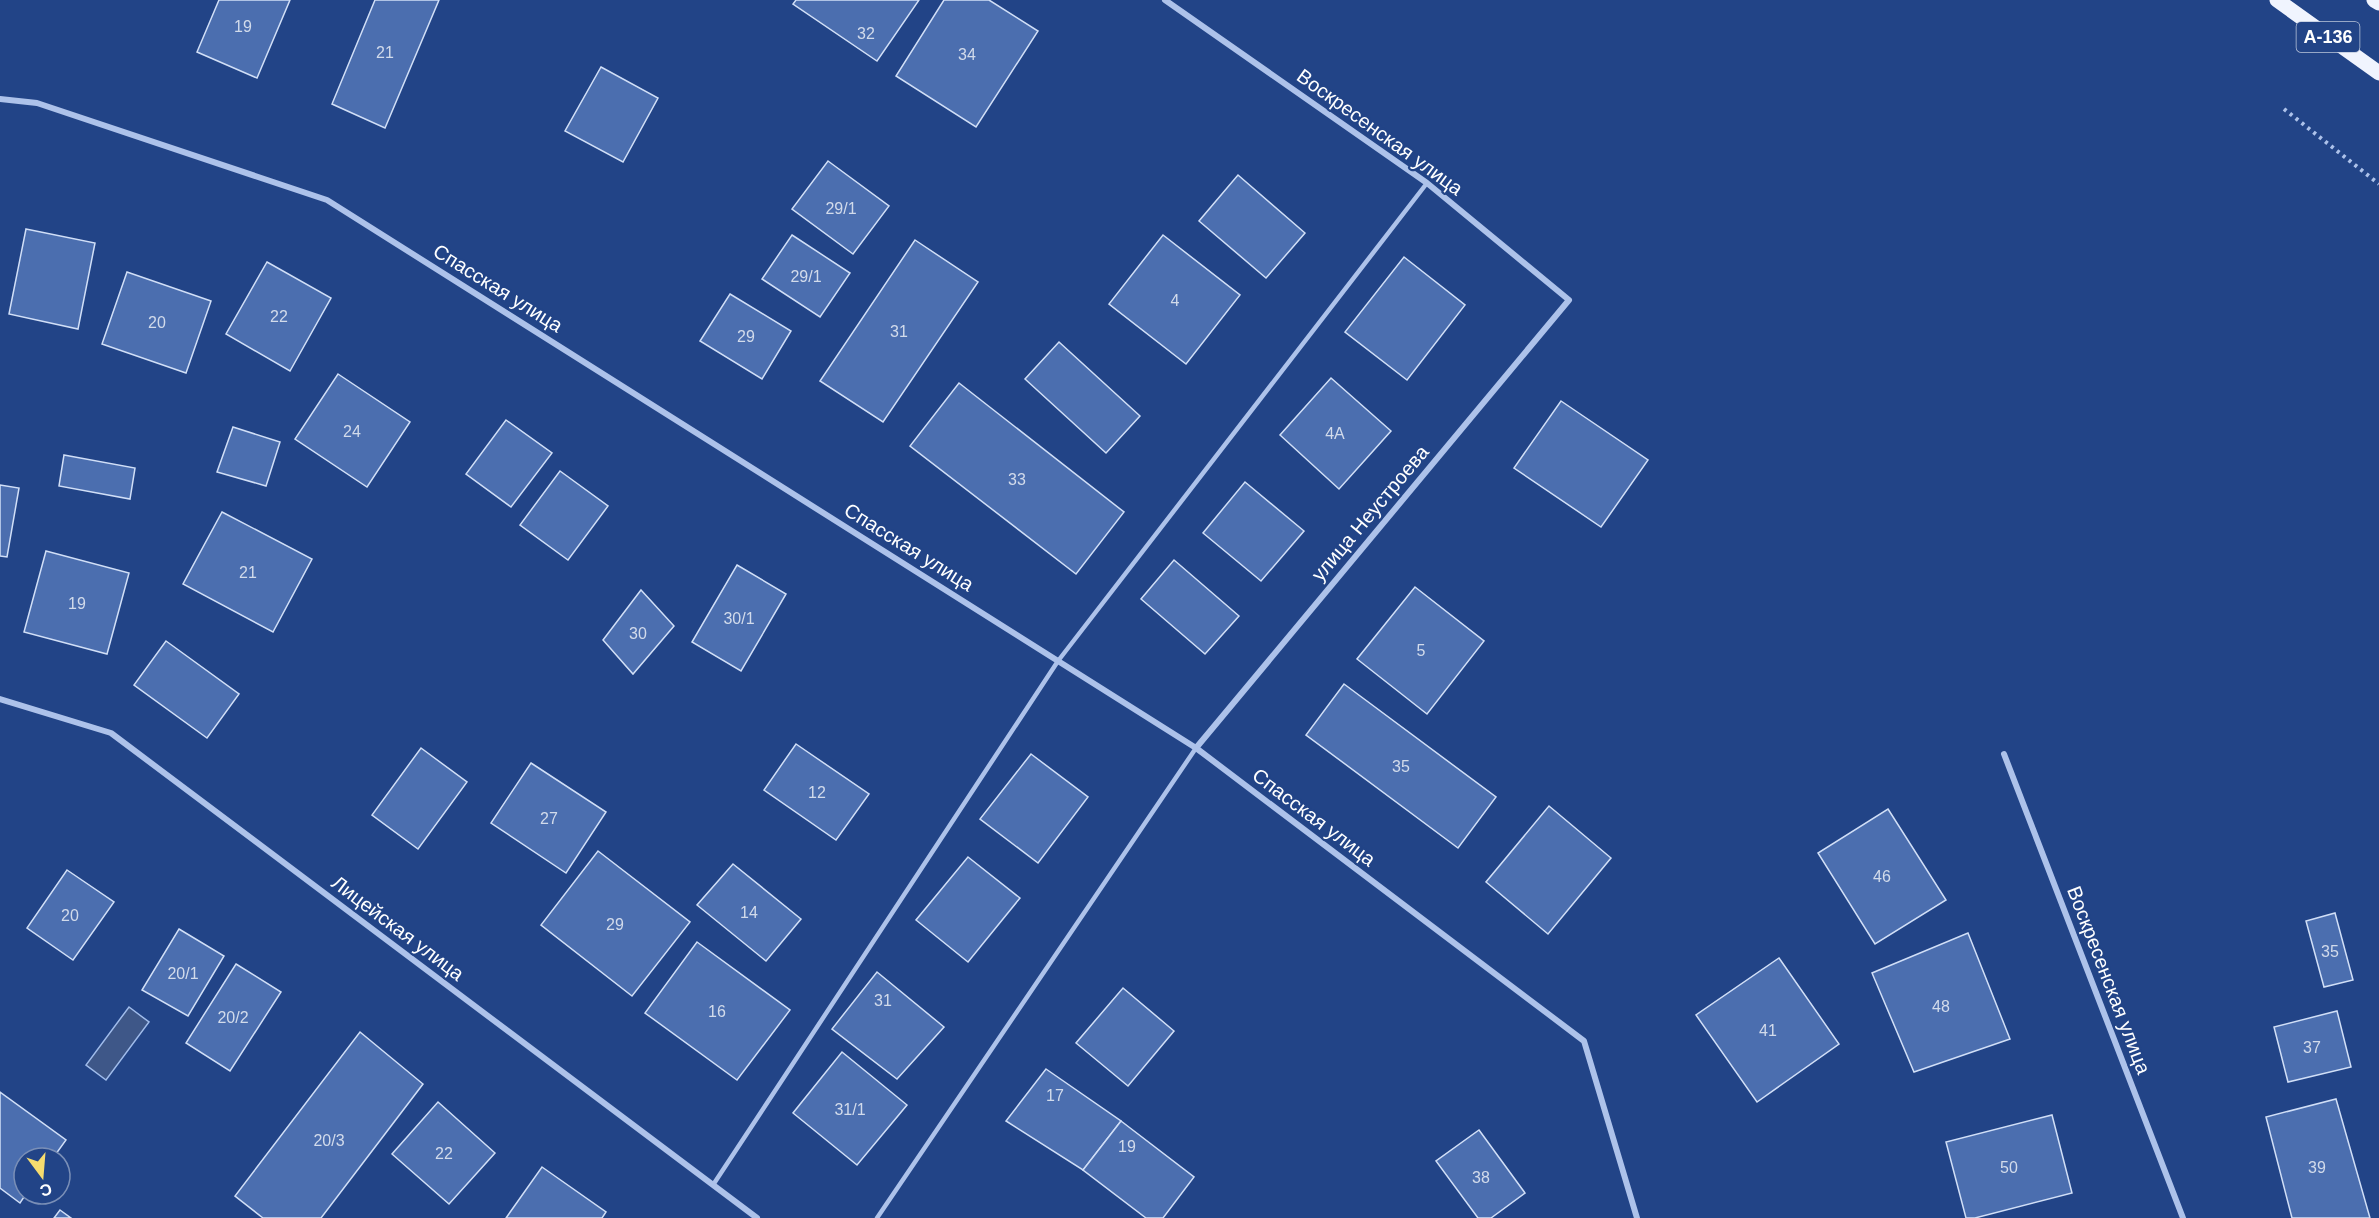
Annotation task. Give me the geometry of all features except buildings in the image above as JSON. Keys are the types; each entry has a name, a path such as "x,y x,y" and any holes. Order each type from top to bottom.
{"main road":[{"name":"А-136","path":"2277,0 2379,73"},
{"name":"А-136","path":"2374,0 2379,3"}],"street":[{"name":"Воскресенская улица","path":"1165,0 1427,183 1569,300"},
{"name":"Спасская улица","path":"0,99 37,103 327,200 1196,748 1584,1041 1637,1218"},
{"name":"улица Неустроева","path":"1196,748 1569,300"},
{"name":"Лицейская улица","path":"0,699 111,733 757,1218"},
{"name":"Воскресенская улица","path":"2004,754 2183,1218"}],"lane":[{"path":"713,1185 1058,661 1427,183"},
{"path":"877,1218 1196,748"}],"path":[{"path":"2284,109 2379,184"}],"water":[{"path":"129,1007 149,1022 106,1080 86,1065"}]}
